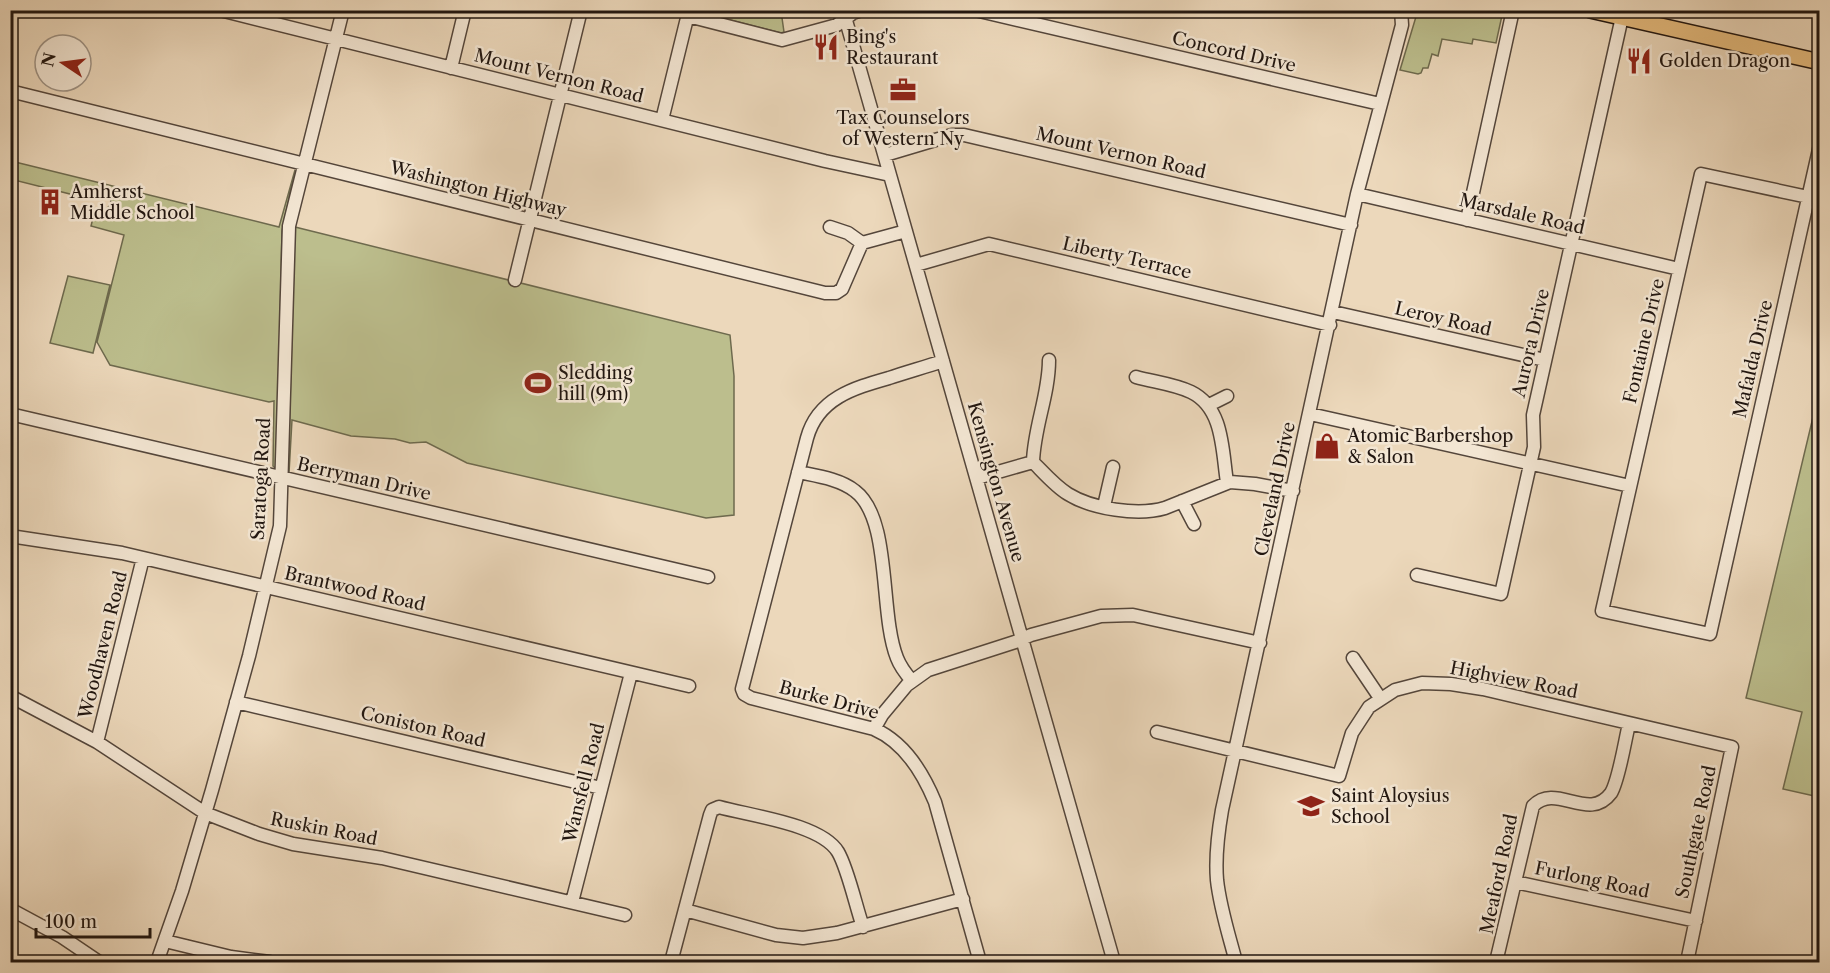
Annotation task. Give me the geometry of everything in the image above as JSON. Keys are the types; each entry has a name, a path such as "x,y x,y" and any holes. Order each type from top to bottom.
{"main road":[{"path":"1590,10 1622,17 1650,17 1820,62"}],"street":[{"name":"Mount Vernon Road","path":"220,10 890,176"},
{"name":"Saratoga Road","path":"157,963 206,813 280,526 289,226 343,10"},
{"path":"451,68 465,10"},
{"path":"515,280 581,10"},
{"name":"Concord Drive","path":"975,10 1380,104"},
{"name":"Cleveland Drive","path":"1401,10 1402,25"},
{"name":"Cleveland Drive","path":"1236,963 1222,911 1217,877 1216,858 1222,810 1333,312 1357,194 1402,25 1410,10"},
{"path":"1467,220 1513,10"},
{"path":"662,120 689,13 782,40 837,25 844,14 862,11"},
{"name":"Kensington Avenue","path":"844,14 1114,963"},
{"name":"Aurora Drive","path":"1417,575 1501,594 1531,464 1534,447 1533,415 1622,17"},
{"name":"Washington Highway","path":"10,91 830,294 842,290 862,243"},
{"name":"Mount Vernon Road","path":"885,155 952,135 963,135 1351,225"},
{"name":"Mafalda Drive","path":"1614,614 1710,634 1820,145"},
{"name":"Fontaine Drive","path":"1614,614 1602,611 1701,174 1808,196"},
{"name":"Marsdale Road","path":"1357,194 1679,269"},
{"path":"830,227 846,232 862,243 906,231"},
{"name":"Liberty Terrace","path":"916,265 989,243 1330,325"},
{"name":"Leroy Road","path":"1333,312 1545,360"},
{"path":"1049,360 1049,376 1034,437 1033,462 1066,493 1082,501 1140,513 1155,511 1227,483 1255,483 1293,491"},
{"path":"912,681 896,657 891,638 879,540 873,514 856,491 848,486 798,472 809,432 818,415 830,402 845,392 943,361"},
{"path":"1136,378 1190,391 1209,405 1218,426 1227,483"},
{"path":"1209,405 1227,396"},
{"name":"Berryman Drive","path":"10,414 708,577"},
{"path":"1310,414 1630,486"},
{"path":"977,478 1033,462"},
{"path":"1104,506 1113,467"},
{"name":"Burke Drive","path":"798,472 743,684 744,694 751,698 874,729 897,744 916,766 935,802 980,963"},
{"path":"1182,501 1194,524"},
{"name":"Brantwood Road","path":"10,536 101,549 143,558 688,686"},
{"name":"Woodhaven Road","path":"97,742 143,558"},
{"path":"874,729 894,700 912,681 937,667 1031,634 1101,616 1127,614 1260,643"},
{"path":"1353,658 1380,699"},
{"name":"Wansfell Road","path":"572,902 631,674"},
{"name":"Highview Road","path":"1236,750 1339,776 1352,733 1369,707 1380,699 1408,686 1430,683 1451,684 1577,710 1694,739"},
{"name":"Ruskin Road","path":"10,696 97,742 206,813 259,834 293,844 382,858 625,915"},
{"name":"Coniston Road","path":"236,702 602,788"},
{"name":"Meaford Road","path":"1496,963 1533,806 1538,801 1549,797 1586,805 1606,798 1614,787 1629,724"},
{"path":"1157,732 1236,750"},
{"name":"Southgate Road","path":"1687,963 1732,747 1694,739"},
{"path":"671,963 710,815 715,808 719,807 811,831 827,839 840,855 863,927"},
{"name":"Furlong Road","path":"1515,882 1696,921"},
{"path":"685,910 792,937 820,937 963,899"},
{"path":"10,909 62,937 99,963"},
{"path":"165,941 231,957 270,963"}],"green space":[{"path":"1418,10 1503,11 1496,43 1473,39 1472,44 1442,39 1438,56 1432,54 1428,68 1423,68 1418,74 1400,70"},
{"path":"734,11 737,15 752,11 781,11 784,32 699,12 730,13"},
{"path":"11,161 279,227 295,170 282,231 277,464 275,468 273,466 274,401 269,402 110,365 97,342 124,235 91,226 95,210 104,212 110,205 110,195 108,192 98,190 91,194 90,199 10,179"},
{"path":"295,227 730,335 734,376 734,515 706,518 467,463 426,442 410,443 395,439 351,436 292,420 289,473"},
{"path":"68,276 110,285 93,353 50,343"},
{"path":"1819,392 1819,797 1783,789 1802,712 1746,698"}],"place":[{"name":"Bing's Restaurant","path":"826,47"},
{"name":"Golden Dragon","path":"1639,61"},
{"name":"Tax Counselors of Western Ny","path":"903,90"},
{"name":"Amherst Middle School","path":"50,202"},
{"name":"Sledding hill (9m)","path":"538,383"},
{"name":"Atomic Barbershop & Salon","path":"1327,446"},
{"name":"Saint Aloysius School","path":"1311,806"}]}
